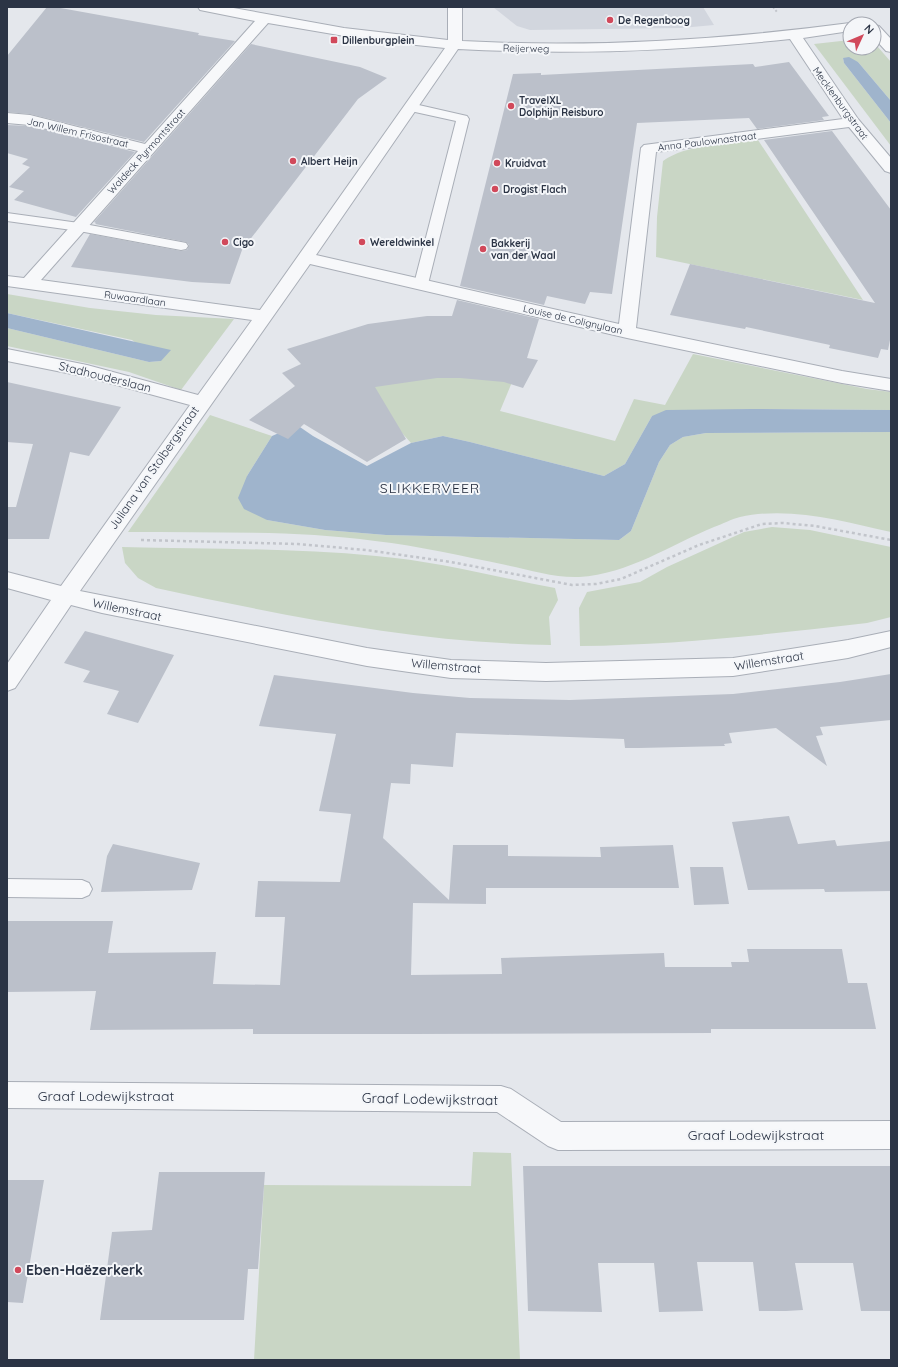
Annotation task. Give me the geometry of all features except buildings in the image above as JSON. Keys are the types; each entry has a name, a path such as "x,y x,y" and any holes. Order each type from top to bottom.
{"street":[{"name":"Reijerweg","path":"205,7 391,39 513,48 587,49 659,46 794,36 842,28"},
{"path":"305,258 410,107 456,44 455,7"},
{"name":"Waldeck Pyrmontstraat","path":"28,284 265,18"},
{"path":"882,32 891,48"},
{"name":"Mecklenburgstraat","path":"794,36 853,122 891,168"},
{"name":"Jan Willem Frisostraat","path":"7,118 30,120 148,149"},
{"name":"Anna Paulownastraat","path":"627,332 649,148 853,122"},
{"name":"Louise de Colignylaan","path":"305,258 627,332 842,377 891,385"},
{"name":"Juliana van Stolbergstraat","path":"7,682 104,539 305,258"},
{"name":"Ruwaardlaan","path":"7,281 264,316"},
{"name":"Stadhouderslaan","path":"7,355 87,371 201,402"},
{"name":"Willemstraat","path":"7,580 102,605 366,657 451,669 546,672 733,667 848,649 891,639"},
{"name":"Graaf Lodewijkstraat","path":"7,1095 502,1099 558,1136 891,1135"}],"lane":[{"path":"410,107 463,119 421,284"},
{"path":"7,217 79,226 181,246"},
{"path":"7,888 82,889"}],"path":[{"path":"104,539 298,544 366,550 451,562 572,584 596,584 621,579 699,545 762,524 783,523 815,526 891,540"}],"shaded area":[{"name":"De Regenboog","path":"493,7 703,7 714,25 681,28 530,30 517,26"}],"green space":[{"path":"842,41 842,56 882,56 882,52 891,62 891,101 858,62 843,58 844,63 891,123 891,146 814,44"},
{"path":"758,140 863,300 656,257 657,217 663,161 673,155 696,148"},
{"path":"7,294 90,308 156,315 234,319 181,390 129,372 7,346 7,328 149,362 161,361 132,340 7,313"},
{"path":"693,354 867,389 891,392 891,410 750,409 652,416 625,464 604,476 443,436 411,443 358,384 378,373 515,375 500,411 615,441 634,399 665,405"},
{"path":"210,415 272,436 247,476 267,520 325,530 386,535 619,540 631,531 659,462 670,445 683,437 706,433 891,432 891,532 816,516 778,513 759,514 730,520 632,565 597,575 570,577 552,575 408,546 344,537 252,533 128,532"},
{"path":"772,527 810,530 891,547 891,617 867,623 724,638 652,644 580,646 579,608 587,592 640,582 667,567 744,532"},
{"path":"122,547 281,550 344,553 398,558 443,565 555,588 558,600 549,617 551,645 451,639 352,626 303,618 156,588 138,578 125,563"},
{"path":"473,1152 511,1153 520,1360 254,1360 264,1185 471,1186"}],"water":[{"path":"849,57 858,62 891,101 891,123 844,63 843,58"},
{"path":"7,313 171,350 161,361 149,362 7,328"},
{"path":"666,410 891,410 891,432 706,433 683,437 670,445 659,462 631,531 619,540 386,535 325,530 267,520 244,509 238,498 247,476 272,436 297,425 313,436 367,466 411,443 443,436 604,476 625,464 652,416"}],"place":[{"name":"De Regenboog","path":"610,20"},
{"name":"Dillenburgplein","path":"334,40"},
{"name":"TravelXL Dolphijn Reisburo","path":"511,106"},
{"name":"Albert Heijn","path":"293,161"},
{"name":"Kruidvat","path":"497,163"},
{"name":"Drogist Flach","path":"495,189"},
{"name":"Cigo","path":"225,242"},
{"name":"Wereldwinkel","path":"362,242"},
{"name":"Bakkerij van der Waal","path":"483,249"},
{"name":"Eben-Haëzerkerk","path":"18,1270"}],"district":[{"name":"SLIKKERVEER","path":"430,488"}]}
